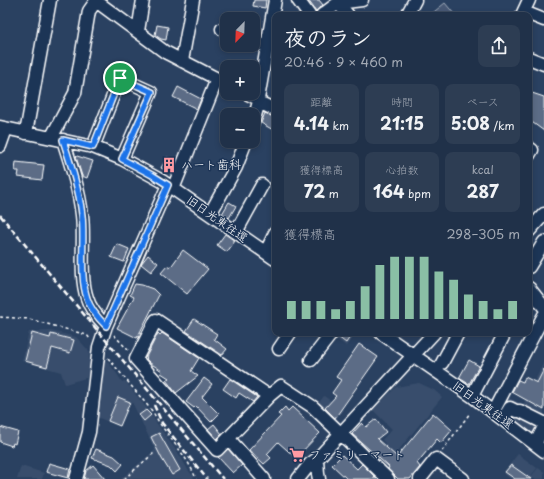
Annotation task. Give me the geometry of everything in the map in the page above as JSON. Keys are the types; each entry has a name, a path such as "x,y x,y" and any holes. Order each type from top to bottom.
{"street":[{"path":"26,133 50,0"},
{"path":"138,31 143,0"},
{"path":"182,61 193,0"},
{"path":"273,12 275,0"},
{"path":"298,0 308,12"},
{"path":"326,12 338,3 362,0"},
{"path":"409,12 415,0"},
{"path":"523,12 529,0"},
{"path":"50,138 75,93 89,11 96,1 165,52 220,80"},
{"path":"338,3 346,12"},
{"path":"532,16 544,20"},
{"path":"257,108 272,20"},
{"path":"260,43 268,47"},
{"path":"532,59 544,64"},
{"path":"93,147 120,78 152,92 122,159"},
{"path":"76,479 89,432 99,347 106,326 220,85"},
{"path":"259,101 272,108"},
{"path":"0,146 3,128"},
{"name":"旧日光東往還","path":"3,128 93,147 122,159 171,187 270,256"},
{"path":"63,140 79,194 82,217 84,287 90,306 96,316 106,326"},
{"path":"210,214 236,167 243,148"},
{"path":"236,232 262,185"},
{"path":"532,228 544,214"},
{"path":"532,262 544,242"},
{"path":"532,292 544,307"},
{"path":"493,412 544,315"},
{"path":"269,396 156,320 136,359 217,450 269,396 281,386 313,408 388,479"},
{"path":"279,349 288,336"},
{"path":"311,360 330,336"},
{"name":"旧日光東往還","path":"385,336 472,396 540,447"},
{"path":"298,479 310,464 317,459 431,336"},
{"path":"442,363 456,336"},
{"path":"472,396 503,336"},
{"path":"503,420 510,408 516,412 520,411 544,423"},
{"path":"540,447 544,427"},
{"path":"229,439 264,479"},
{"path":"302,479 307,477 319,479 317,459"},
{"path":"420,479 436,459 463,479"},
{"path":"248,479 252,476 256,479"}],"path":[{"path":"0,317 29,319 87,335 99,347 153,412 158,422 190,467 196,479"},
{"path":"106,326 136,359"},
{"path":"436,459 470,413"},
{"path":"124,479 154,453"}],"shaded area":[{"path":"445,3 452,12 434,12"},
{"path":"51,331 76,337 89,351 89,377 65,384 61,372 22,361 29,332"},
{"path":"332,336 354,336 346,346"},
{"path":"101,353 122,382 125,381 152,415 194,477 192,479 121,479 155,450 132,402 120,427 95,416"},
{"path":"544,362 544,446 499,412 505,396 523,405"},
{"path":"419,383 434,390 442,397 384,468 373,457 385,443 382,440 392,429 373,410 396,387"},
{"path":"324,396 343,410 336,419 333,419 318,404"},
{"path":"518,454 537,468 528,479 511,479 503,473"},
{"path":"21,466 44,473 42,479 17,479"},
{"path":"538,468 544,472 544,479 529,479"}],"building":[{"path":"254,0 266,0 265,8 253,6"},
{"path":"308,0 319,0 323,5 316,11"},
{"path":"157,25 168,27 166,40 155,35"},
{"path":"178,87 201,99 197,109 173,97"},
{"path":"532,93 544,97 544,131 532,122"},
{"path":"265,113 272,116 272,129 261,123"},
{"path":"77,156 93,161 87,178 82,176 76,157"},
{"name":"ハート歯科","path":"167,157 176,161 171,173 161,168"},
{"path":"16,162 44,165 42,180 18,177 19,171 15,171"},
{"path":"229,202 236,206 229,218 222,214"},
{"path":"225,234 235,241 227,252 217,245"},
{"path":"117,244 129,249 124,262 111,257"},
{"path":"183,250 208,269 187,294 161,273 167,266 170,268"},
{"path":"148,255 158,263 151,272 141,264"},
{"path":"135,284 153,289 159,295 137,338 117,328 134,297 130,295"},
{"path":"194,319 217,334 214,339 227,349 222,355 186,331"},
{"path":"32,333 50,338 51,334 74,340 70,353 52,348 47,367 25,361"},
{"path":"158,333 160,335 162,333 199,358 191,371 198,376 176,393 166,380 169,378 161,373 162,371 146,359"},
{"path":"348,336 350,337 346,343 338,337"},
{"path":"359,344 378,357 335,418 325,408 336,396 332,393 341,380 336,377"},
{"path":"469,360 479,366 469,384 459,378"},
{"path":"544,369 544,410 512,392 518,380 523,382 525,377 537,383"},
{"path":"204,378 212,384 202,397 219,414 211,422 196,406 194,408 186,402"},
{"path":"230,379 257,397 253,402 239,393 236,398 223,389"},
{"path":"118,397 130,402 120,426 108,421"},
{"path":"285,407 288,411 292,407 320,433 296,458 278,442 267,454 271,458 264,464 249,450 281,416 278,414"},
{"path":"146,410 151,415 144,421 139,415"},
{"path":"433,413 452,430 441,443 437,439 417,463 420,467 410,479 398,479 388,469 389,467 352,434 362,423 366,427 376,419 386,432 377,439 397,457"},
{"path":"214,424 222,434 217,439 208,429"},
{"path":"0,427 18,432 15,444 13,443 12,446 0,442"},
{"path":"159,433 180,470 172,475 151,437"},
{"path":"96,449 114,456 123,464 117,471 111,465 92,458"},
{"path":"228,449 242,465 233,473 218,457"},
{"path":"342,455 357,469 362,464 377,479 347,479 332,465"},
{"path":"49,463 70,469 68,478 46,472"},
{"path":"93,465 105,479 84,479 86,471"},
{"path":"511,465 531,479 515,479 505,472"}],"railway":[{"path":"0,215 223,479"},
{"path":"154,405 162,423 207,479"}],"place":[{"name":"ハート歯科","path":"169,165"},
{"name":"ファミリーマート","path":"297,455"}],"route":[{"path":"120,78 152,92 122,159 168,185 106,326 96,316 90,306 84,287 82,217 79,194 63,140 93,147 120,78"}]}
